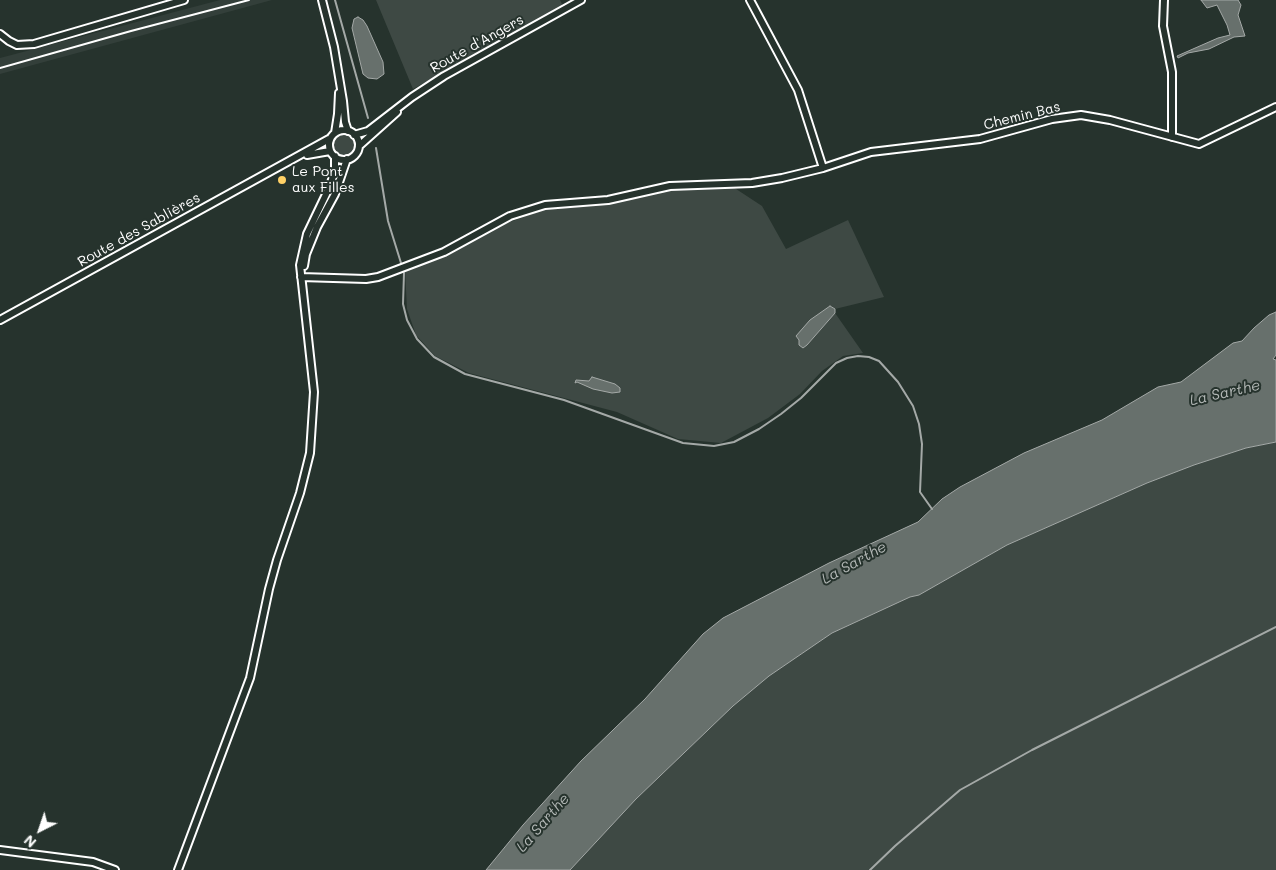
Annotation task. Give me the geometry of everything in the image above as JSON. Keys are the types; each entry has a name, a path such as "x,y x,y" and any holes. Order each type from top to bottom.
{"street":[{"path":"0,34 14,44 27,45 184,0"},
{"path":"322,0 334,46 344,122 359,146 355,155 346,160 332,154"},
{"name":"Route d'Angers","path":"354,136 368,131 412,97 444,76 581,0"},
{"path":"750,0 798,90 824,168"},
{"path":"1164,0 1163,26 1172,72 1172,137"},
{"path":"335,133 338,114 339,79"},
{"name":"Route d'Angers","path":"359,146 391,119 412,97"},
{"name":"Chemin Bas","path":"301,277 366,279 378,277 444,252 510,216 545,205 608,200 670,186 752,183 782,178 824,168 871,152 980,139 1052,119 1081,115 1110,120 1199,144 1276,107"},
{"path":"178,870 250,678 272,581 300,493 310,453 314,392 300,265 307,234 330,186 336,167 328,146 329,139 341,130 348,131"},
{"name":"Route des Sablières","path":"0,320 329,139"},
{"name":"Route des Sablières","path":"290,162 313,153 332,154"},
{"path":"301,277 310,245 317,227 336,194 346,160"},
{"path":"0,850 93,862 115,870"}],"shaded area":[{"path":"220,0 272,0 0,74 0,58"},
{"path":"376,0 560,0 563,6 413,89"},
{"path":"343,134 353,141 354,145 347,155 343,156 333,149 332,145 339,135"},
{"path":"733,187 762,206 786,249 848,220 884,297 835,309 830,306 800,332 796,336 799,340 799,345 803,347 807,345 835,313 863,353 843,356 822,371 800,394 768,418 721,443 678,439 617,412 469,373 435,356 416,335 407,309 405,270 450,252 494,228 545,209 594,206 669,188"},
{"path":"1276,442 1276,870 570,870 636,799 733,706 769,676 832,633 910,597 919,595 1007,545 1147,483 1246,448"}],"water":[{"path":"1201,0 1238,0 1241,5 1238,15 1245,36 1234,37 1209,49 1188,53 1178,58 1177,56 1218,38 1230,35 1217,5 1207,8"},
{"path":"358,17 367,26 383,62 384,74 377,79 368,78 363,74 352,28 354,19"},
{"path":"830,306 835,309 835,313 803,348 799,345 799,340 796,336 810,320"},
{"name":"La Sarthe","path":"1276,312 1276,355 1273,359 1276,360 1276,442 1246,448 1147,483 1007,545 919,595 910,597 832,633 769,676 733,706 636,799 570,870 486,870 523,825 581,761 645,699 703,634 723,618 829,563 918,522 942,499 960,487 1024,453 1102,420 1158,387 1181,382 1233,343 1242,341 1269,315"},
{"path":"592,377 615,384 620,388 620,392 612,393 575,383 576,380 589,381"}],"waterway":[{"path":"335,0 368,118"},
{"path":"376,148 388,221 401,263"},
{"path":"404,273 403,304 407,320 417,339 434,357 465,374 564,400 683,443 714,446 734,442 759,429 781,414 801,398 836,363 858,356 869,357 879,361 898,382 913,406 919,424 922,444 920,492 932,509"},
{"path":"870,870 960,790 1032,750 1276,627"}],"railway":[{"path":"0,68 249,0"}],"place":[{"name":"Le Pont aux Filles","path":"282,180"}]}
